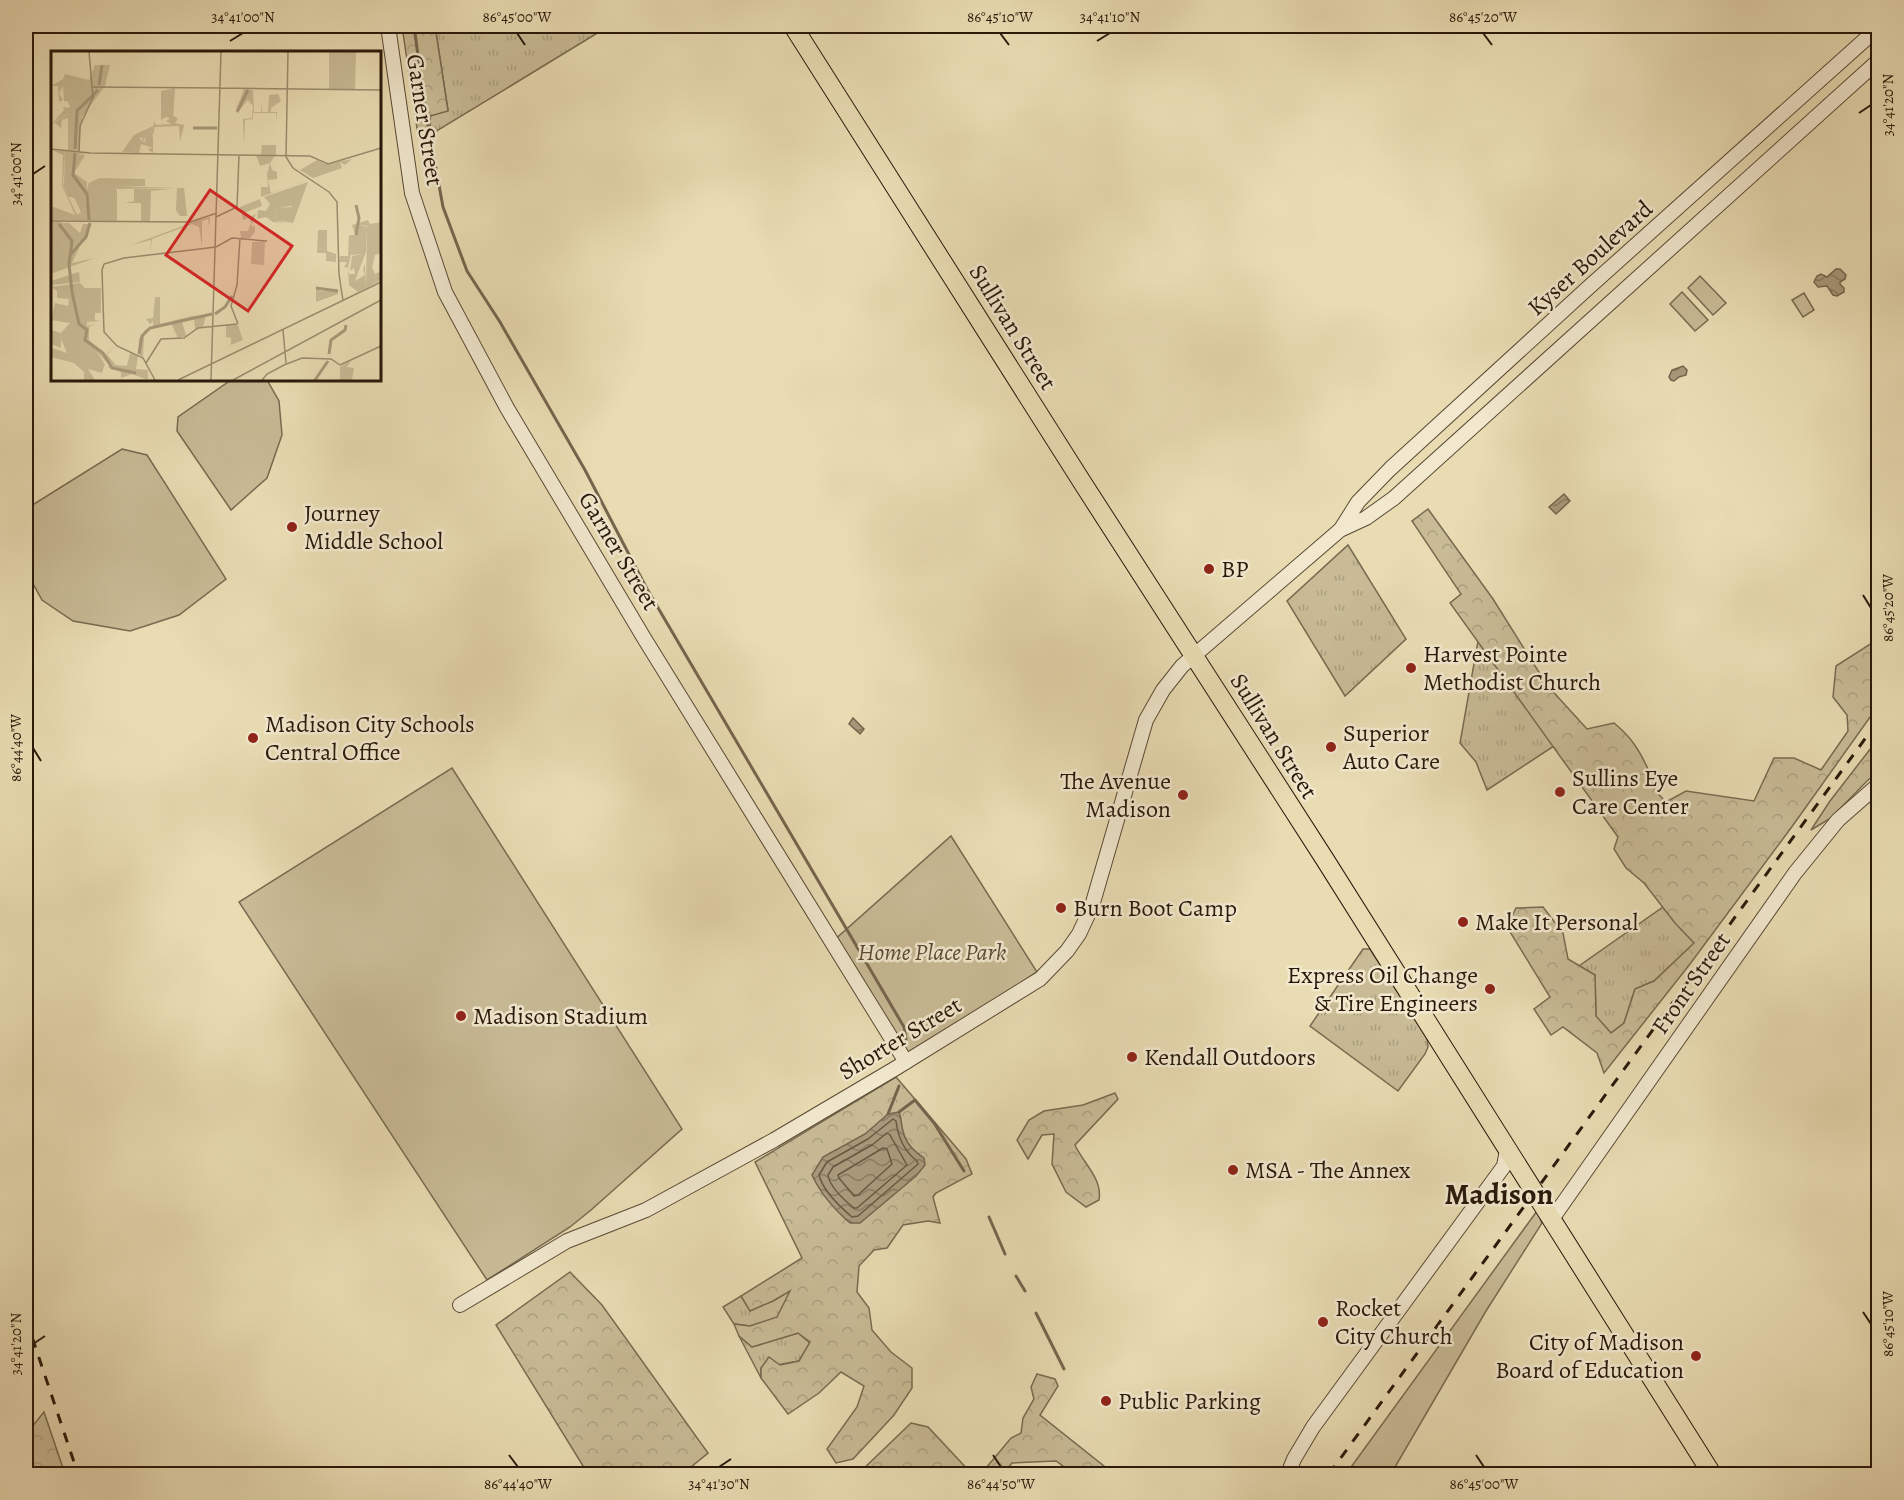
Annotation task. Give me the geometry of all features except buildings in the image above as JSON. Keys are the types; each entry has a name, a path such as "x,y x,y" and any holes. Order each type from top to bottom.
{"main road":[{"name":"Sullivan Street","path":"793,26 1712,1474"}],"street":[{"name":"Garner Street","path":"388,26 411,193 445,292 507,408 644,638 906,1062"},
{"name":"Kyser Boulevard","path":"1340,530 1358,502 1390,469 1878,28"},
{"name":"Kyser Boulevard","path":"1194,656 1340,530 1366,518 1394,498 1878,61"},
{"name":"Shorter Street","path":"460,1305 567,1241 646,1210 784,1134 1040,979 1067,951 1079,934 1092,906 1146,720 1163,690 1182,666 1194,656"},
{"name":"Front Street","path":"1552,1219 1795,873 1838,820 1878,784"},
{"path":"1288,1474 1302,1444 1504,1166 1507,1150"},
{"path":"1489,1188 1507,1178 1528,1181"}],"green space":[{"path":"402,26 435,26 448,111 430,116 430,135 418,135"},
{"path":"435,26 609,26 430,135 430,116 448,110"},
{"path":"1700,276 1726,303 1713,315 1688,288"},
{"path":"1682,292 1708,320 1695,331 1670,304"},
{"path":"1804,293 1814,310 1803,317 1792,300"},
{"path":"230,381 268,381 279,401 282,435 267,478 231,510 177,431 178,417"},
{"path":"122,449 147,455 226,579 179,615 130,631 73,621 42,600 26,571 26,509"},
{"path":"1428,509 1493,599 1547,685 1587,729 1614,723 1625,733 1641,755 1655,789 1666,802 1686,791 1754,801 1774,758 1794,758 1821,770 1848,731 1847,715 1833,697 1836,666 1878,639 1878,706 1690,964 1604,1073 1597,1053 1563,1027 1551,1035 1534,1009 1550,997 1507,927 1516,908 1543,907 1563,933 1568,959 1595,975 1596,1016 1611,1033 1624,1023 1635,989 1654,981 1694,943 1644,883 1626,868 1614,849 1618,837 1450,603 1461,594 1412,521"},
{"path":"1348,545 1406,639 1345,696 1287,601"},
{"path":"1478,641 1554,746 1487,790 1476,762 1460,743"},
{"path":"1878,739 1878,772 1831,818 1811,830 1830,801"},
{"name":"Madison Stadium","path":"452,768 682,1129 570,1227 487,1280 239,902"},
{"name":"Home Place Park","path":"951,836 1037,972 910,1054 902,1056 831,943"},
{"path":"1663,907 1695,943 1654,981 1635,989 1624,1023 1611,1033 1596,1017 1595,975 1579,966"},
{"path":"1363,949 1370,949 1427,1038 1428,1047 1425,1054 1398,1091 1310,1026"},
{"path":"896,1077 966,1159 972,1174 936,1193 933,1197 940,1223 928,1221 903,1225 887,1248 874,1250 859,1266 857,1292 869,1308 872,1330 891,1352 912,1368 912,1388 894,1415 853,1459 836,1463 827,1449 857,1407 864,1386 841,1372 819,1393 788,1414 761,1378 761,1368 769,1357 780,1365 799,1361 810,1342 798,1333 752,1347 739,1336 734,1324 750,1326 777,1317 790,1291 750,1311 741,1296 802,1258 755,1162"},
{"path":"1115,1093 1118,1099 1075,1145 1098,1185 1099,1200 1086,1207 1066,1192 1052,1164 1054,1134 1042,1135 1028,1159 1017,1140 1029,1120 1044,1111 1083,1105"},
{"path":"1537,1211 1542,1223 1486,1311 1391,1474 1346,1474"},
{"path":"570,1272 602,1305 708,1453 685,1472 687,1474 588,1474 496,1325"},
{"path":"791,1290 777,1318 750,1326 734,1324 723,1307 741,1296 750,1310 773,1301"},
{"path":"798,1333 810,1343 799,1361 761,1368 761,1378 739,1336 752,1347"},
{"path":"1037,1374 1055,1379 1058,1386 1040,1415 1114,1474 1074,1474 1056,1461 1012,1463 1003,1474 981,1474 1011,1438 1021,1433 1023,1418 1034,1399 1031,1387"},
{"path":"44,1412 65,1474 26,1474 26,1434"},
{"path":"911,1423 928,1427 972,1474 858,1474"}],"water":[{"path":"1836,269 1840,269 1846,275 1845,279 1840,282 1844,292 1837,296 1833,295 1827,286 1818,287 1814,282 1817,276 1821,274 1827,277"},
{"path":"1683,366 1687,370 1686,375 1674,381 1671,380 1669,377 1672,370"},
{"path":"1564,494 1570,501 1556,514 1549,507"},
{"path":"853,718 864,729 860,734 849,724"},
{"path":"899,1112 906,1140 924,1158 925,1165 916,1176 860,1223 850,1223 828,1201 812,1175 823,1157 865,1134 888,1114"}],"waterway":[{"path":"414,26 426,114 443,207 467,271 500,322 585,470 647,589 904,1027 906,1039"},
{"path":"888,1114 899,1086"},
{"path":"899,1112 915,1100 934,1123 964,1171"},
{"path":"989,1217 1005,1254"},
{"path":"1016,1276 1025,1291"},
{"path":"1036,1313 1064,1369"}],"railway":[{"path":"1329,1474 1878,721"},
{"path":"26,1319 78,1474"}],"place":[{"name":"Journey Middle School","path":"292,527"},
{"name":"BP","path":"1209,569"},
{"name":"Harvest Pointe Methodist Church","path":"1411,668"},
{"name":"Madison City Schools Central Office","path":"253,738"},
{"name":"Superior Auto Care","path":"1331,747"},
{"name":"Sullins Eye Care Center","path":"1560,792"},
{"name":"The Avenue Madison","path":"1183,795"},
{"name":"Burn Boot Camp","path":"1061,908"},
{"name":"Make It Personal","path":"1463,922"},
{"name":"Express Oil Change & Tire Engineers","path":"1490,989"},
{"name":"Madison Stadium","path":"461,1016"},
{"name":"Kendall Outdoors","path":"1132,1057"},
{"name":"MSA - The Annex","path":"1233,1170"},
{"name":"Rocket City Church","path":"1323,1322"},
{"name":"City of Madison Board of Education","path":"1696,1356"},
{"name":"Public Parking","path":"1106,1401"}],"district":[{"name":"Madison","path":"1499,1194"}]}
